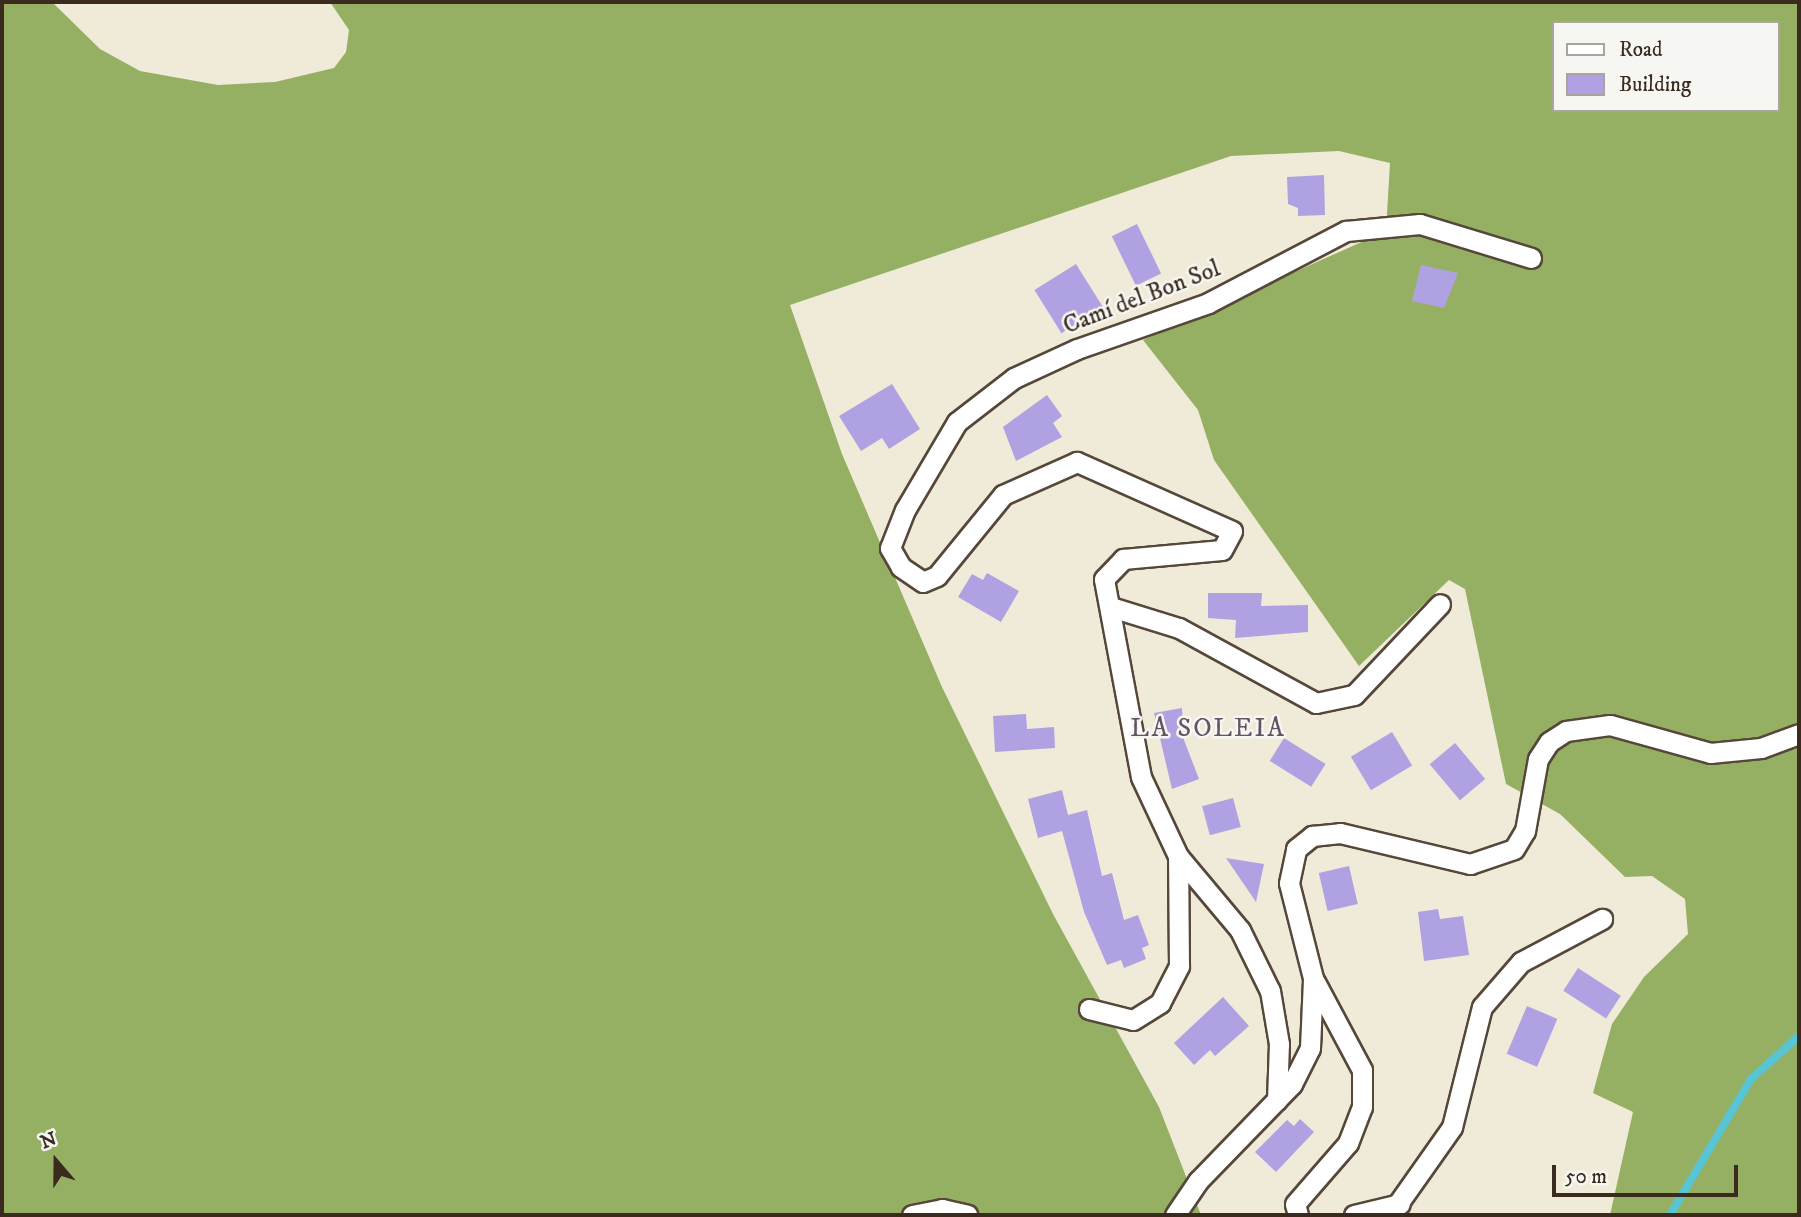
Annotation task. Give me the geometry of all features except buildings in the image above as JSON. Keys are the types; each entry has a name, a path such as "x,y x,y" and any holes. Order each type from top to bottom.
{"street":[{"name":"Camí del Bon Sol","path":"1111,607 1104,579 1110,568 1124,559 1222,550 1231,531 1077,462 1003,495 937,576 923,582 890,548 905,510 957,422 1014,378 1077,349 1208,303 1346,231 1420,224 1531,258"},
{"path":"1277,1100 1279,1044 1270,991 1240,930 1178,856 1142,777 1111,607 1180,628 1316,703 1354,695 1440,604"},
{"path":"1298,1215 1302,1192 1359,1126 1364,1090 1352,1045 1313,978 1289,883 1296,849 1312,836 1340,833 1470,864 1514,849 1527,821 1538,759 1549,741 1566,731 1610,726 1710,753 1761,748 1799,734"},
{"path":"1089,1009 1133,1020 1160,1003 1179,966 1178,856"},
{"path":"1354,1215 1395,1209 1452,1127 1482,1007 1521,962 1602,919"},
{"path":"1175,1215 1198,1181 1277,1100 1310,1048 1313,978"},
{"path":"912,1215 942,1209 967,1215"}],"green space":[{"path":"2,2 52,2 100,49 140,71 218,85 275,82 334,68 346,52 349,30 330,2 1799,2 1799,1215 1610,1215 1633,1112 1593,1093 1612,1024 1644,977 1688,934 1685,899 1652,876 1625,877 1560,814 1506,784 1465,589 1449,580 1359,666 1214,460 1198,410 1143,340 1386,231 1390,163 1339,151 1231,156 790,305 842,454 942,687 1053,914 1159,1107 1201,1215 2,1215"}],"waterway":[{"path":"1670,1215 1751,1079 1799,1036"}],"district":[{"name":"LA SOLEIA","path":"1208,729"}]}
